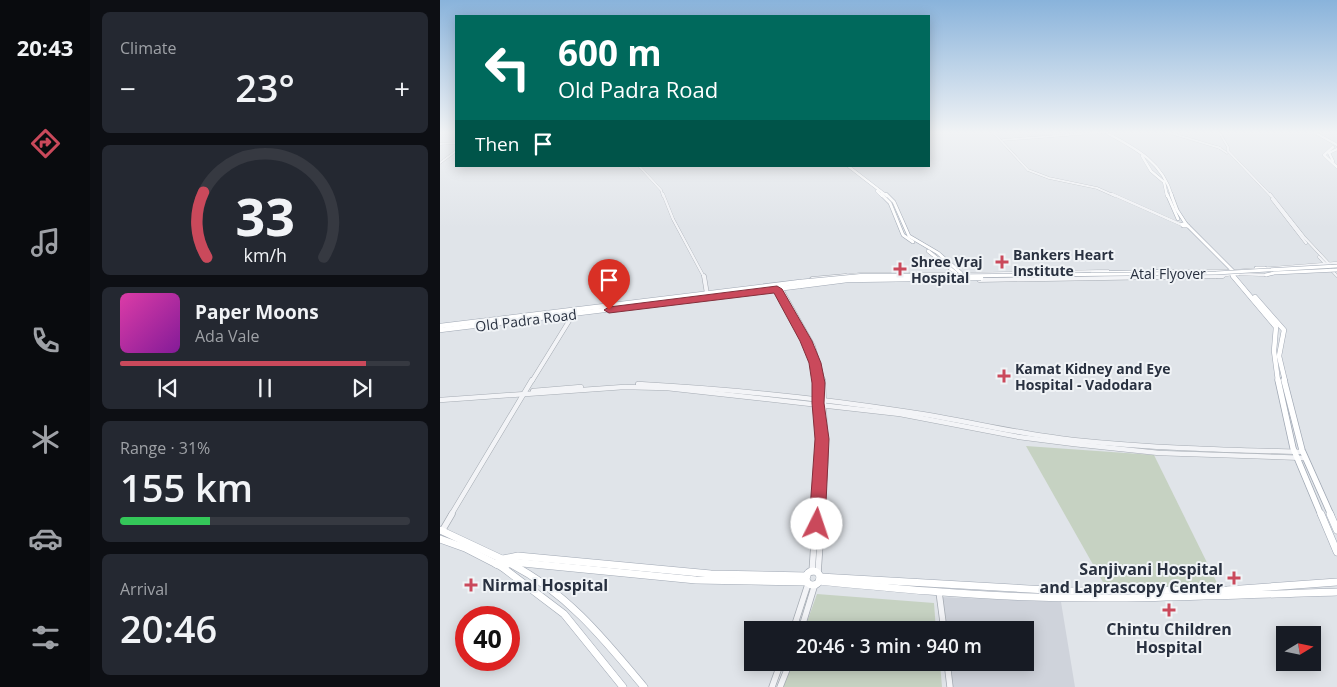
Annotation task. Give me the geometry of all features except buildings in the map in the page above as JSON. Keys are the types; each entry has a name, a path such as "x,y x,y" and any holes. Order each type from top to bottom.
{"main road":[{"path":"1148,164 1151,171 1164,182 1168,200 1176,217 1233,273 1284,330 1279,356 1303,452 1337,530"},
{"path":"1157,164 1169,187 1176,210 1184,225"},
{"path":"847,167 890,203 905,237 936,255 958,276"},
{"path":"1170,218 1176,217"},
{"path":"1256,268 1336,268"},
{"path":"1266,275 1336,268"},
{"name":"Atal Flyover","path":"791,285 864,276 1227,273 1336,268"},
{"name":"Atal Flyover","path":"800,284 870,279 1239,274 1336,268"},
{"path":"1088,274 1170,271"},
{"path":"1233,273 1276,327 1274,351 1279,390 1295,454 1337,552"},
{"name":"Old Padra Road","path":"440,330 707,294 791,285"},
{"name":"Old Padra Road","path":"440,326 779,289 791,285"},
{"path":"441,531 531,573 567,600 598,632 644,687"},
{"path":"440,539 499,566 564,614 623,687"},
{"path":"499,566 506,561 696,580 813,579 1064,590 1227,590 1337,582"},
{"path":"813,579 939,592 1033,596 1130,598 1337,592"}],"street":[{"path":"1023,164 1028,170 1049,178 1097,188 1184,225"},
{"path":"1025,164 1038,174 1095,186 1184,225"},
{"path":"1239,164 1275,203 1300,237 1327,263 1336,268"},
{"path":"1241,164 1281,206 1304,237 1327,263 1336,268"},
{"path":"642,167 646,175 663,193 673,219 704,274 707,294"},
{"path":"1327,263 1256,268 1233,273 1214,277 958,276 850,274 798,280 791,285 796,289 848,281 958,276 1170,271 1233,273 1266,275 1336,268"},
{"path":"1336,268 1337,276"},
{"path":"779,289 806,341 815,363 819,383 818,402 822,439 813,579 797,621"},
{"path":"779,289 813,346 819,362 825,403 826,459 813,579 803,621"},
{"path":"441,531 575,311"},
{"path":"440,400 526,392 657,387 818,402 900,414 1019,437 1158,453 1295,454 1303,452"},
{"path":"1295,454 1305,458"},
{"path":"939,592 943,621"},
{"path":"772,687 781,671"},
{"path":"780,687 784,671"},
{"path":"948,671 950,687"}],"shaded area":[{"path":"941,597 1061,602 1075,687 950,687 949,671 1034,671 1034,621 944,621"}],"green space":[{"path":"1026,446 1154,455 1221,591 1108,591"},
{"path":"817,594 934,603 935,621 807,621"},
{"path":"788,671 941,671 942,687 782,687"}],"place":[{"name":"Bankers Heart Institute","path":"1002,262"},
{"name":"Shree Vraj Hospital","path":"900,269"},
{"name":"Kamat Kidney and Eye Hospital - Vadodara","path":"1004,376"},
{"name":"Sanjivani Hospital and Laprascopy Center","path":"1234,578"},
{"name":"Nirmal Hospital","path":"471,585"},
{"name":"Chintu Children Hospital","path":"1169,610"}],"route":[{"path":"609,310 777,289 806,341 815,363 819,383 818,403 822,439 817,524"}]}
